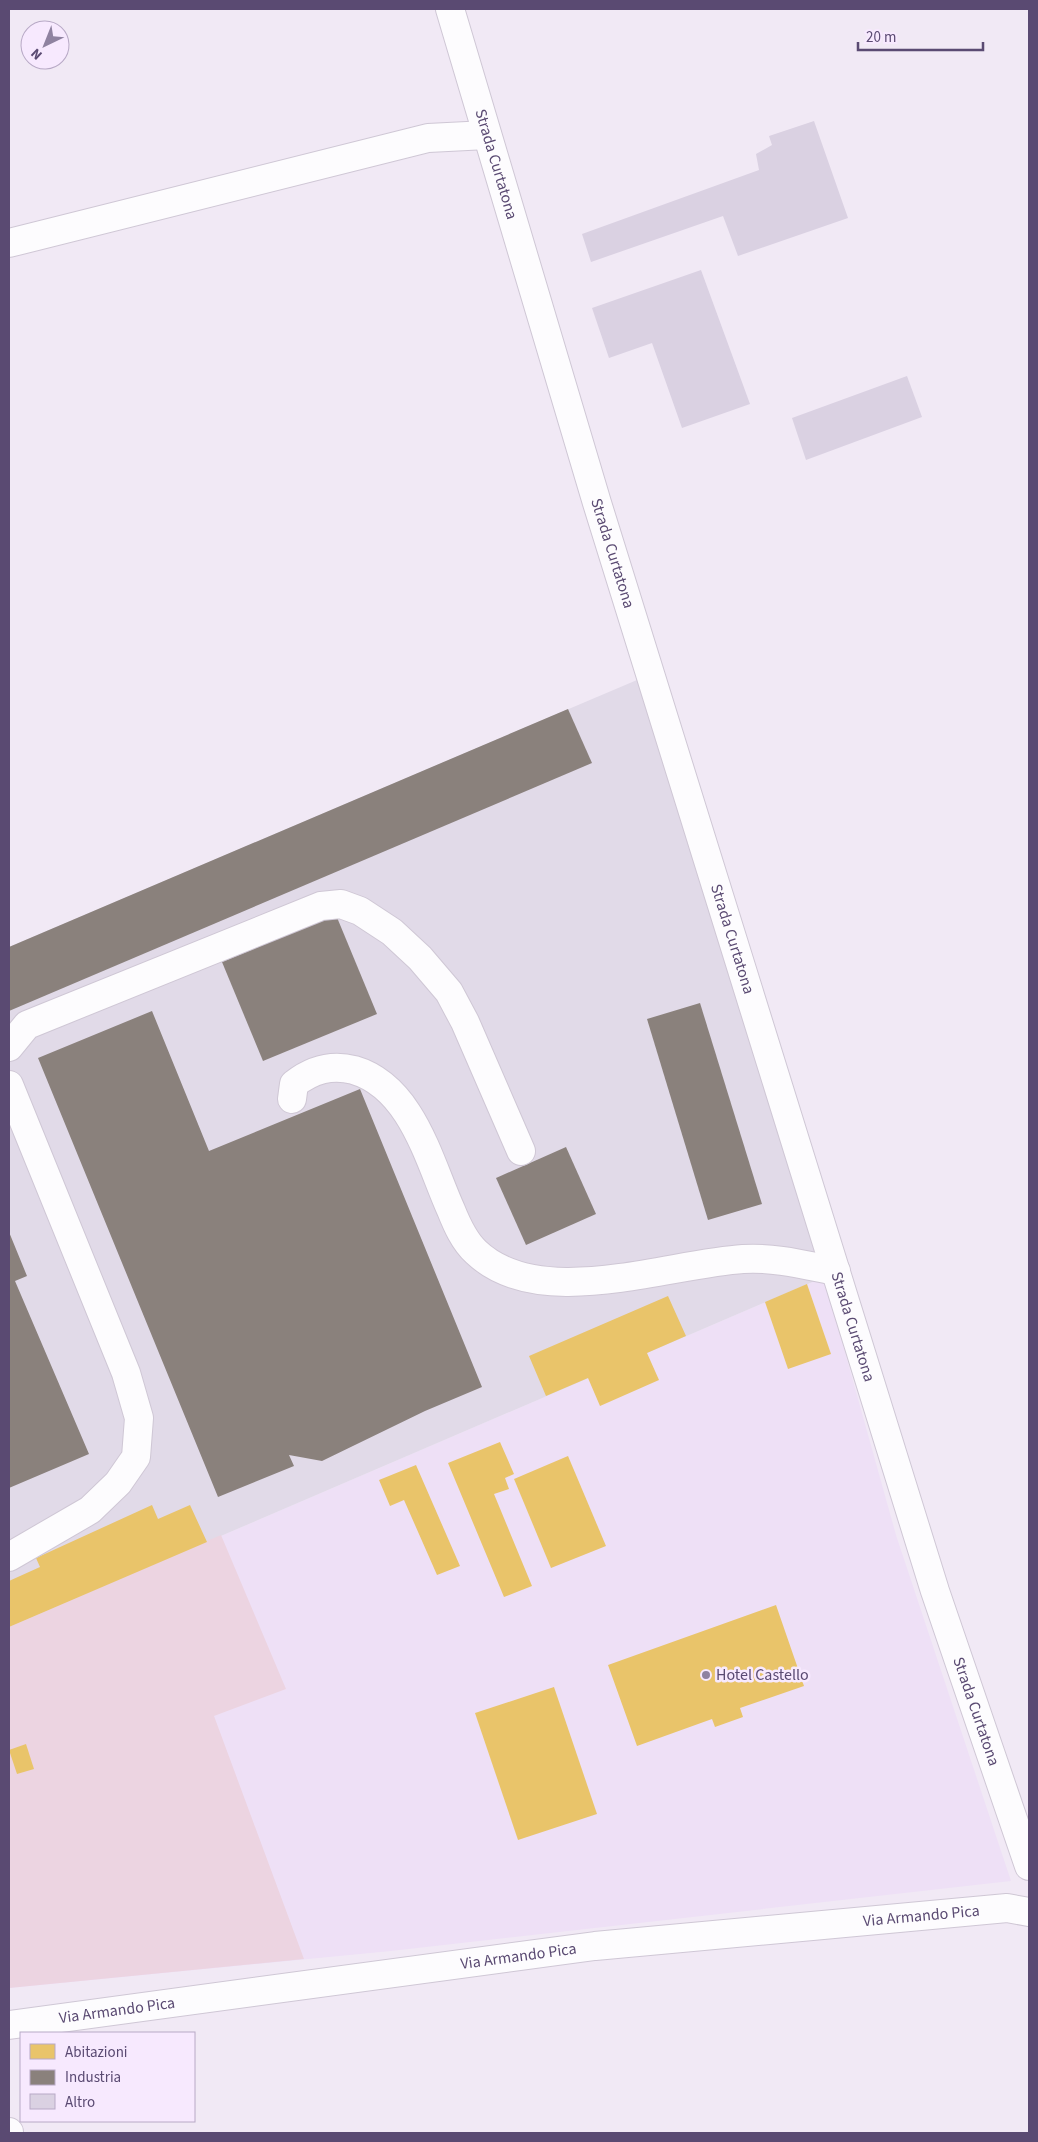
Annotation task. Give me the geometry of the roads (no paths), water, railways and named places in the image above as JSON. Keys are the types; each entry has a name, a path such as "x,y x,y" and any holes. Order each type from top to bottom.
{"street":[{"name":"Strada Curtatona","path":"450,9 596,502 935,1591 1029,1866"},
{"path":"9,243 428,138 487,135"},
{"path":"9,1047 27,1025 321,906 341,904 360,911 392,932 420,958 449,992 465,1022 521,1151"},
{"path":"292,1099 294,1084 306,1074 326,1068 342,1067 368,1074 390,1091 410,1118 424,1143 459,1229 476,1252 498,1267 524,1277 556,1282 591,1281 708,1262 746,1259 777,1260 836,1271"},
{"path":"9,1084 126,1374 139,1418 136,1457 118,1483 90,1510 9,1557"},
{"name":"Via Armando Pica","path":"9,2025 595,1946 1007,1908 1029,1912"}],"place":[{"name":"Hotel Castello","path":"706,1675"}]}
